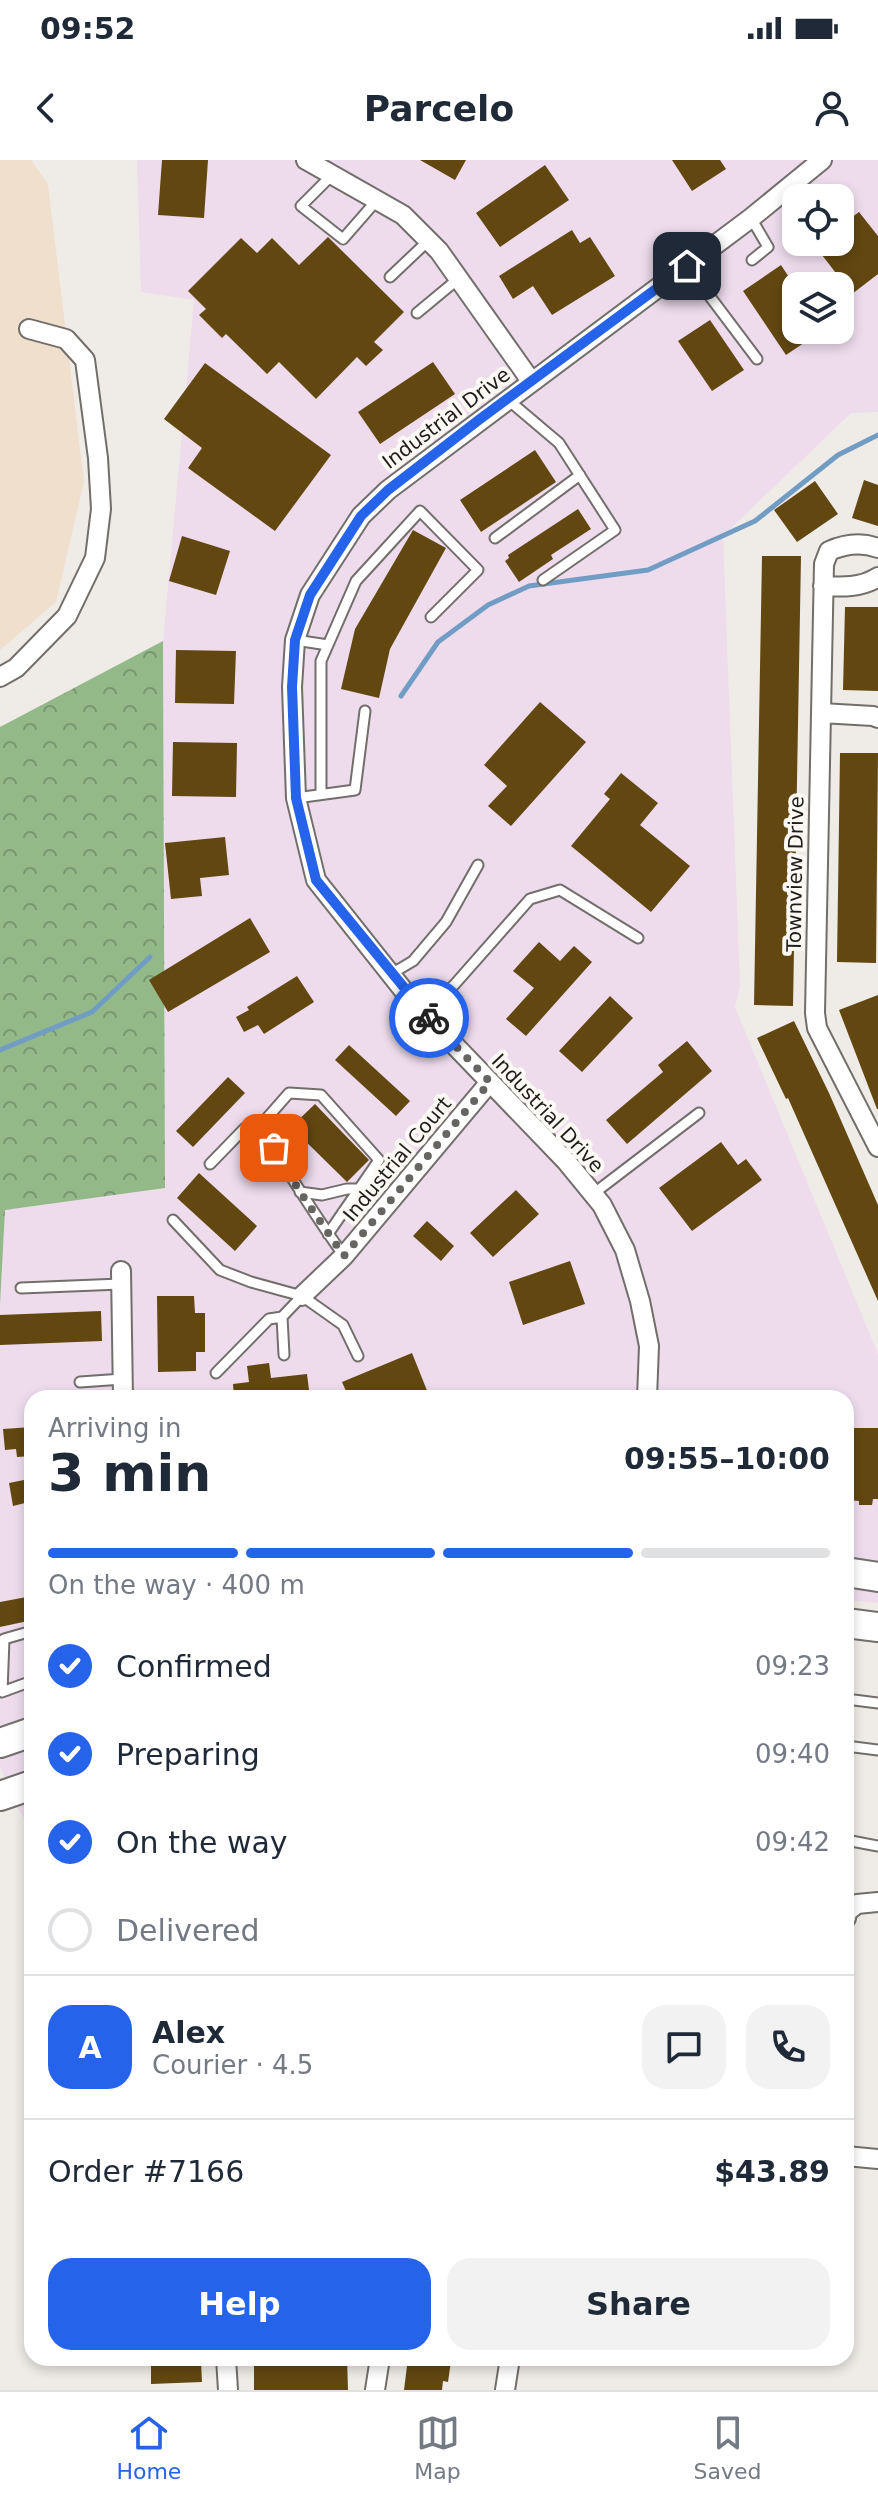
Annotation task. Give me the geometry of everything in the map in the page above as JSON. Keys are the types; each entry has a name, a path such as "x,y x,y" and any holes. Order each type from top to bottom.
{"main road":[{"path":"854,1573 878,1577"},
{"path":"854,1624 878,1627"},
{"path":"0,1743 24,1735"},
{"path":"0,1796 24,1788"}],"street":[{"name":"Industrial Drive","path":"306,160 403,215 458,279 531,381"},
{"name":"Industrial Drive","path":"801,184 822,160"},
{"name":"Industrial Drive","path":"647,1390 649,1346 640,1301 625,1250 602,1205 566,1161 425,1014 316,880 296,798 292,687 295,640 310,595 361,516 388,490 751,218 782,200"},
{"path":"0,677 16,668 67,616 95,558 101,509 98,458 85,360 66,339 29,329"},
{"name":"Townview Drive","path":"878,548 858,544 841,546 829,551 824,564 815,1013 817,1028 878,1147"},
{"path":"823,586 850,587 869,583 878,577"},
{"path":"821,713 878,718"},
{"name":"Industrial Court","path":"302,1296 344,1256 490,1082"},
{"path":"121,1278 123,1390"},
{"path":"854,1906 878,1902"},
{"path":"854,2157 878,2159"},
{"path":"226,2366 228,2390"},
{"path":"375,2390 379,2366"},
{"path":"505,2390 509,2366"}],"lane":[{"path":"333,174 301,206 343,239 377,200"},
{"path":"751,218 768,247 752,260"},
{"path":"390,277 428,241"},
{"path":"687,266 757,359"},
{"path":"417,313 458,279"},
{"path":"507,399 559,443 615,530 543,580"},
{"path":"495,538 580,475"},
{"path":"321,794 321,661 356,581 420,511 478,570 431,617"},
{"path":"295,640 328,645"},
{"path":"296,798 355,790 365,711"},
{"path":"391,974 413,961 446,922 478,865"},
{"path":"425,1014 530,899 560,890 638,938"},
{"path":"210,1164 245,1128 260,1126 289,1093 321,1095 379,1160 328,1234"},
{"path":"593,1194 699,1113"},
{"path":"260,1126 344,1256"},
{"path":"300,1192 322,1195 359,1189"},
{"path":"173,1220 220,1270 302,1296 343,1325 358,1356"},
{"path":"21,1288 121,1278"},
{"path":"216,1373 269,1319 282,1317 302,1296"},
{"path":"282,1317 284,1355"},
{"path":"80,1382 123,1379"},
{"path":"24,1633 4,1639 2,1692 24,1684"},
{"path":"854,1700 878,1703"},
{"path":"854,1747 878,1750"},
{"path":"854,1842 878,1846"}],"shaded area":[{"path":"0,160 31,160 48,184 84,482 56,602 0,650"},
{"path":"137,160 878,160 878,412 851,413 723,536 740,986 735,1007 878,1354 878,1603 854,1601 854,1390 24,1390 24,1819 0,1767 0,1305 4,1210 165,1187 163,641 194,300 141,292"}],"green space":[{"path":"163,641 165,1188 5,1210 0,1305 0,727"}],"building":[{"path":"162,160 208,160 204,218 158,215"},
{"path":"420,160 466,160 455,180"},
{"path":"672,160 720,160 726,169 692,191"},
{"path":"545,165 569,200 500,247 476,213"},
{"path":"859,212 878,236 878,274 854,292 854,272 835,272 823,256 854,256 854,216"},
{"path":"572,230 580,243 590,237 615,276 552,315 533,286 513,299 499,276"},
{"path":"328,237 404,312 374,342 383,350 366,366 357,357 316,399 279,362 267,374 226,334 222,338 199,315 206,309 188,291 241,238 257,253 272,238 299,265"},
{"path":"781,265 786,272 782,272 782,344 802,344 786,355 743,291"},
{"path":"710,320 744,370 712,391 678,341"},
{"path":"433,362 455,394 380,444 358,412"},
{"path":"205,363 331,455 275,531 188,468 202,448 164,419"},
{"path":"535,450 556,482 481,532 460,500"},
{"path":"864,480 878,485 878,526 852,518"},
{"path":"815,481 838,514 797,542 774,510"},
{"path":"578,509 591,529 551,555 553,559 519,582 505,561 508,555"},
{"path":"413,530 446,548 390,649 379,698 341,689 355,629"},
{"path":"182,536 230,551 216,595 169,581"},
{"path":"762,556 801,556 793,1006 754,1005"},
{"path":"845,607 878,607 878,691 843,690"},
{"path":"176,650 236,651 234,704 175,703"},
{"path":"540,702 586,742 511,826 488,806 507,786 484,765"},
{"path":"173,742 237,743 236,797 172,796"},
{"path":"840,753 878,753 876,963 837,962"},
{"path":"621,773 658,803 640,825 690,866 651,912 571,846 610,799 604,794"},
{"path":"225,837 229,875 200,878 202,896 171,899 165,843"},
{"path":"250,918 270,952 168,1012 149,980"},
{"path":"539,942 560,961 574,946 592,962 526,1036 506,1019 534,988 513,971"},
{"path":"297,976 314,1002 264,1034 258,1025 244,1032 236,1017"},
{"path":"878,995 878,1109 877,1109 839,1010"},
{"path":"610,996 633,1018 582,1072 559,1051"},
{"path":"794,1021 878,1205 878,1301 788,1098 757,1038"},
{"path":"687,1041 712,1071 627,1144 606,1120 663,1072 658,1065"},
{"path":"349,1045 410,1101 396,1116 335,1060"},
{"path":"228,1077 245,1093 193,1147 176,1131"},
{"path":"315,1104 369,1160 347,1182 291,1127"},
{"path":"721,1142 738,1165 746,1159 762,1180 692,1231 659,1188"},
{"path":"199,1173 257,1226 235,1251 177,1198"},
{"path":"516,1190 539,1214 493,1257 470,1233"},
{"path":"427,1221 454,1246 441,1261 413,1236"},
{"path":"570,1261 585,1304 523,1325 509,1282"},
{"path":"157,1296 194,1296 195,1313 205,1313 205,1352 196,1352 196,1371 158,1372"},
{"path":"101,1311 102,1341 0,1345 0,1315"},
{"path":"412,1353 427,1390 346,1390 342,1382"},
{"path":"269,1363 271,1378 307,1374 309,1390 233,1390 233,1384 249,1382 247,1366"},
{"path":"24,1428 24,1457 17,1457 16,1449 5,1450 3,1429"},
{"path":"854,1428 878,1428 878,1499 873,1499 872,1505 859,1505 859,1501 854,1501"},
{"path":"24,1480 24,1503 13,1506 9,1483"},
{"path":"24,1598 24,1622 0,1627 0,1602"},
{"path":"151,2366 201,2366 202,2382 151,2384"},
{"path":"254,2366 347,2366 348,2390 254,2390"},
{"path":"407,2366 450,2366 448,2382 443,2381 442,2390 404,2390"}],"waterway":[{"path":"401,696 438,642 488,605 529,586 648,570 755,521 838,455 878,435"},
{"path":"0,1050 92,1012 150,957"}],"way so far":[{"path":"274,1148 344,1256 490,1082 429,1018"}],"route":[{"path":"429,1018 316,880 296,798 292,687 295,640 310,595 361,516 388,490 687,266"}]}
